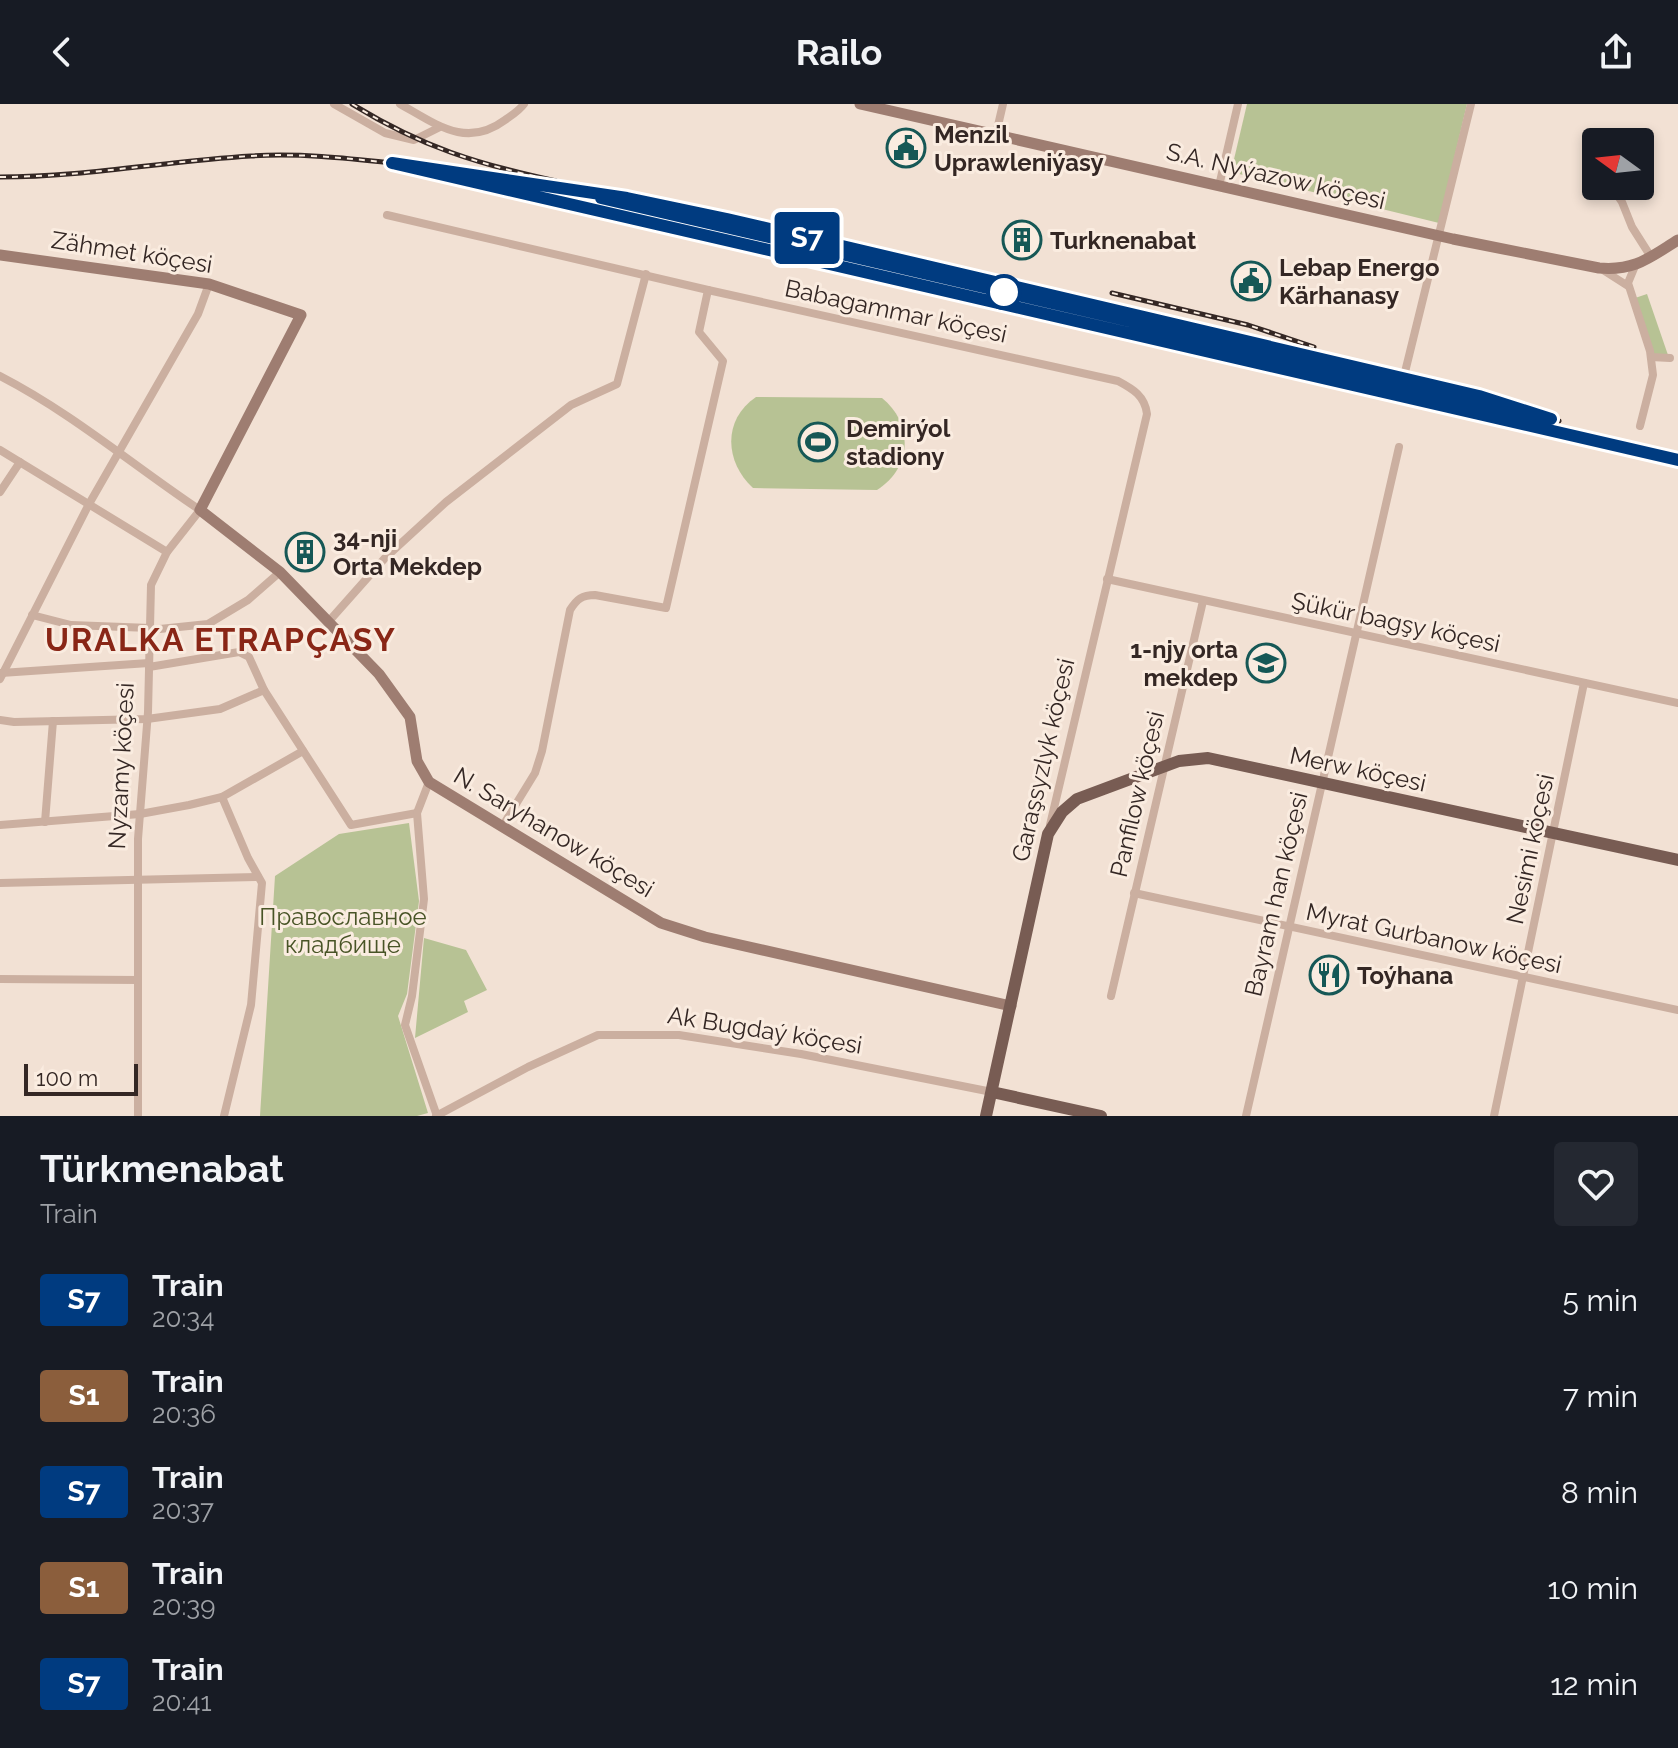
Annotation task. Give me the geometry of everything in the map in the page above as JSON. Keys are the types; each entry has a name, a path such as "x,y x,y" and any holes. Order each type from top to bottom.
{"main road":[{"name":"S.A. Nyýazow köçesi","path":"860,104 1439,235 1599,268 1619,270 1635,266 1678,240"},
{"name":"Zähmet köçesi","path":"0,255 209,284 301,315"},
{"name":"Nyzamy köçesi","path":"200,510 301,315"},
{"name":"N. Saryhanow köçesi","path":"200,510 280,572 330,620 379,674 410,717 417,761 429,782 502,827 661,923 705,937 1011,1006"},
{"name":"Merw köçesi","path":"1048,834 1062,812 1077,799 1191,758 1208,758 1678,860"},
{"name":"Garaşsyzlyk köçesi","path":"986,1116 1048,834"},
{"name":"Ak Bugdaý köçesi","path":"992,1092 1101,1116"}],"street":[{"path":"334,104 385,133 414,140 440,127"},
{"path":"400,104 440,127 469,135 491,131 524,104"},
{"path":"996,134 1003,104"},
{"path":"1219,186 1238,104"},
{"path":"1405,372 1471,104"},
{"path":"1621,200 1632,227 1651,257"},
{"name":"Babagammar köçesi","path":"387,215 1118,381 1134,389 1146,405 1147,414"},
{"path":"1635,266 1628,287 1651,357 1653,375 1640,426"},
{"path":"1599,268 1618,277 1628,287"},
{"path":"330,620 385,558 446,502 571,405 617,384 646,274"},
{"path":"1,675 89,504 198,314 209,284"},
{"path":"502,827 535,773 570,610 576,600 584,595 595,595 666,608 723,361 699,332 708,290"},
{"path":"1651,357 1670,358"},
{"name":"N. Saryhanow köçesi","path":"0,376 119,452 200,510"},
{"name":"Garaşsyzlyk köçesi","path":"1048,834 1147,414"},
{"name":"Bayram han köçesi","path":"1246,1116 1399,447"},
{"path":"0,450 167,552"},
{"path":"0,492 20,462"},
{"name":"Nyzamy köçesi","path":"138,1116 138,880 151,585 167,552 200,510"},
{"path":"32,615 71,625 150,629 208,624 248,600 280,572"},
{"name":"Şükür bagşy köçesi","path":"1107,579 1678,703"},
{"name":"Panfilow köçesi","path":"1111,996 1203,601"},
{"path":"1,675 149,665 239,652 249,657 264,690 351,825 417,813"},
{"name":"Nesimi köçesi","path":"1494,1116 1584,683"},
{"path":"0,720 147,719 220,709 264,690"},
{"path":"45,822 53,721"},
{"path":"0,825 140,814 222,797 303,751"},
{"path":"429,782 417,813 424,899 412,996 405,1025 437,1116"},
{"path":"222,797 262,883 251,1005 224,1116"},
{"path":"0,883 258,877"},
{"name":"Myrat Gurbanow köçesi","path":"1134,893 1678,1010"},
{"path":"0,979 138,980"},
{"name":"Ak Bugdaý köçesi","path":"437,1116 528,1067 598,1035 679,1035 801,1054 992,1092"}],"green space":[{"path":"1247,104 1467,104 1439,223 1231,172"},
{"path":"1647,294 1668,355 1654,355 1635,298"},
{"name":"Demirýol stadiony","path":"756,397 882,398 900,420 904,433 905,446 897,470 877,490 753,488 737,466 731,441 737,417"},
{"name":"Православное кладбище","path":"409,823 419,901 407,994 398,1016 428,1113 417,1116 260,1116 275,876 339,834"},
{"path":"424,938 466,950 487,990 464,1001 468,1012 415,1038"}],"railway":[{"path":"352,104 426,143 501,168 556,181"},
{"path":"0,177 269,155 322,156 392,163 1678,459"},
{"path":"541,186 627,198 727,219 1400,377"},
{"path":"1112,293 1248,325 1314,347"},
{"path":"1389,374 1559,421"}],"train":[{"name":"S7","path":"601,198 1551,419 1479,396 727,219 627,198 392,163 1678,460"}],"place":[{"name":"Menzil Uprawleniýasy","path":"906,148"},
{"name":"Turknenabat","path":"1022,240"},
{"name":"Lebap Energo Kärhanasy","path":"1251,281"},
{"name":"Demirýol stadiony","path":"818,442"},
{"name":"34-nji Orta Mekdep","path":"305,552"},
{"name":"1-njy orta mekdep","path":"1266,663"},
{"name":"Toýhana","path":"1329,975"}],"district":[{"name":"URALKA ETRAPÇASY","path":"221,639"}]}
